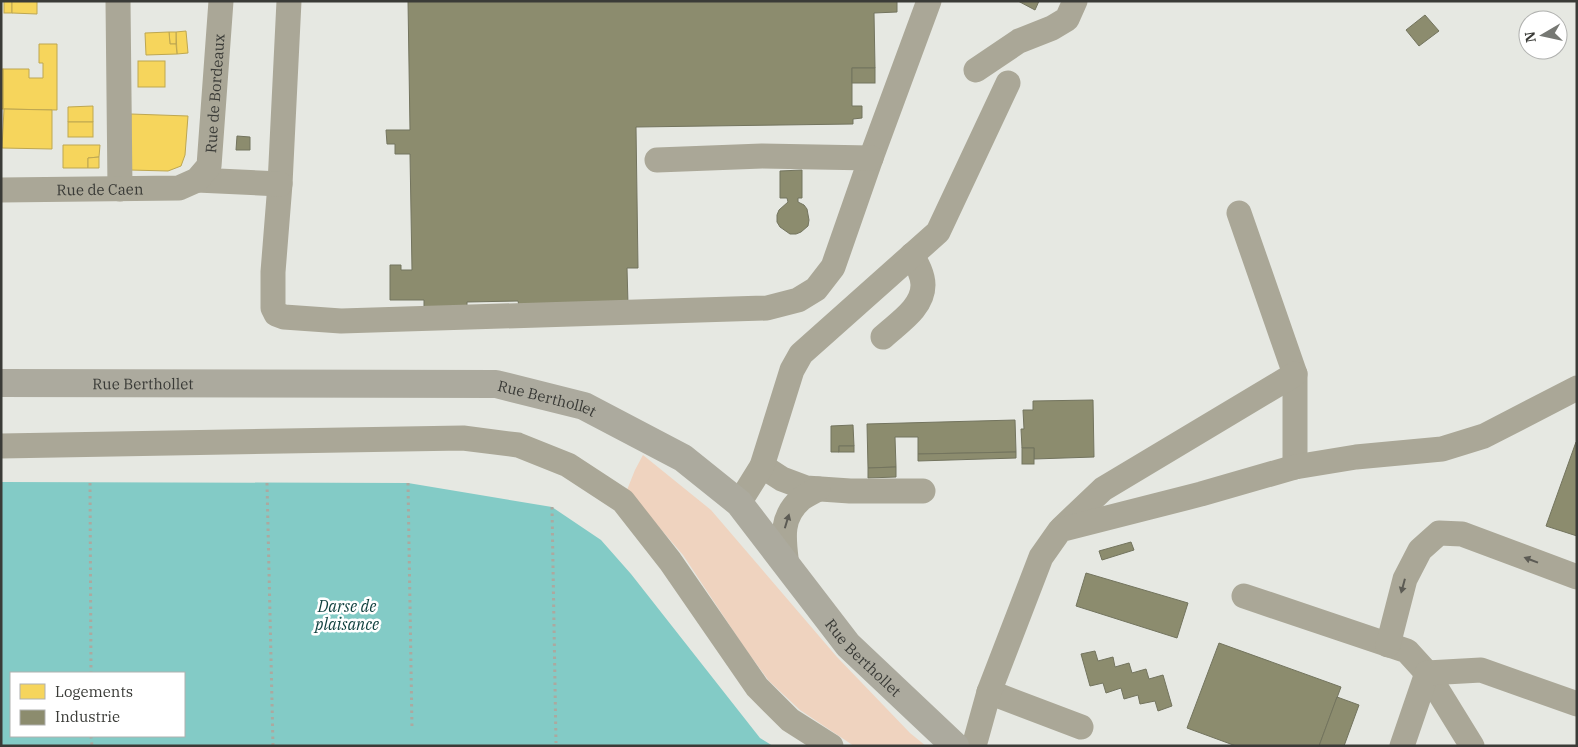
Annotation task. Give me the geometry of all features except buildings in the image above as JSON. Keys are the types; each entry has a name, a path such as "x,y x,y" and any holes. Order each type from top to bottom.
{"main road":[{"name":"Rue Berthollet","path":"1,383 496,384 584,406 683,458 739,503 848,645 955,746"}],"street":[{"path":"118,1 120,189"},
{"name":"Rue de Bordeaux","path":"197,180 209,166 221,1"},
{"path":"289,1 280,184 273,272 273,308 276,314 284,317 341,321 767,308 798,300 816,289 833,267 929,1"},
{"path":"976,70 1019,40 1052,28 1067,19 1076,1"},
{"path":"739,503 762,466 792,370 801,354 938,232 1008,83"},
{"path":"657,160 762,156 871,158"},
{"path":"197,180 280,184"},
{"name":"Rue de Caen","path":"1,190 179,188 197,180"},
{"path":"1239,213 1295,374 1295,467"},
{"path":"883,337 918,303 923,285 920,269 912,255"},
{"path":"974,746 989,692 1041,557 1060,530 1103,489 1295,374"},
{"path":"1060,530 1201,494 1295,467 1356,457 1442,449 1484,436 1577,388"},
{"path":"1,446 463,438 518,445 568,465 623,501 670,561 757,687 790,720 831,746"},
{"path":"762,466 782,479 806,488 850,491 923,491"},
{"path":"787,566 783,533 789,513 801,500 818,489"},
{"path":"1388,645 1405,579 1420,550 1439,533 1462,534 1577,577"},
{"path":"1244,596 1407,651 1427,673 1472,746"},
{"path":"1427,673 1481,670 1577,704"},
{"path":"1402,746 1427,673"},
{"path":"989,692 1081,726"}],"path":[{"path":"90,483 91,672"},
{"path":"267,483 273,746"},
{"path":"408,484 412,728"},
{"path":"552,507 556,743"}],"shaded area":[{"path":"643,455 711,510 837,657 910,733 926,746 854,746 800,710 769,681 683,555 627,490"}],"water":[{"name":"Darse de plaisance","path":"1,482 408,483 552,507 601,540 631,574 760,738 773,746 1,746"}]}
